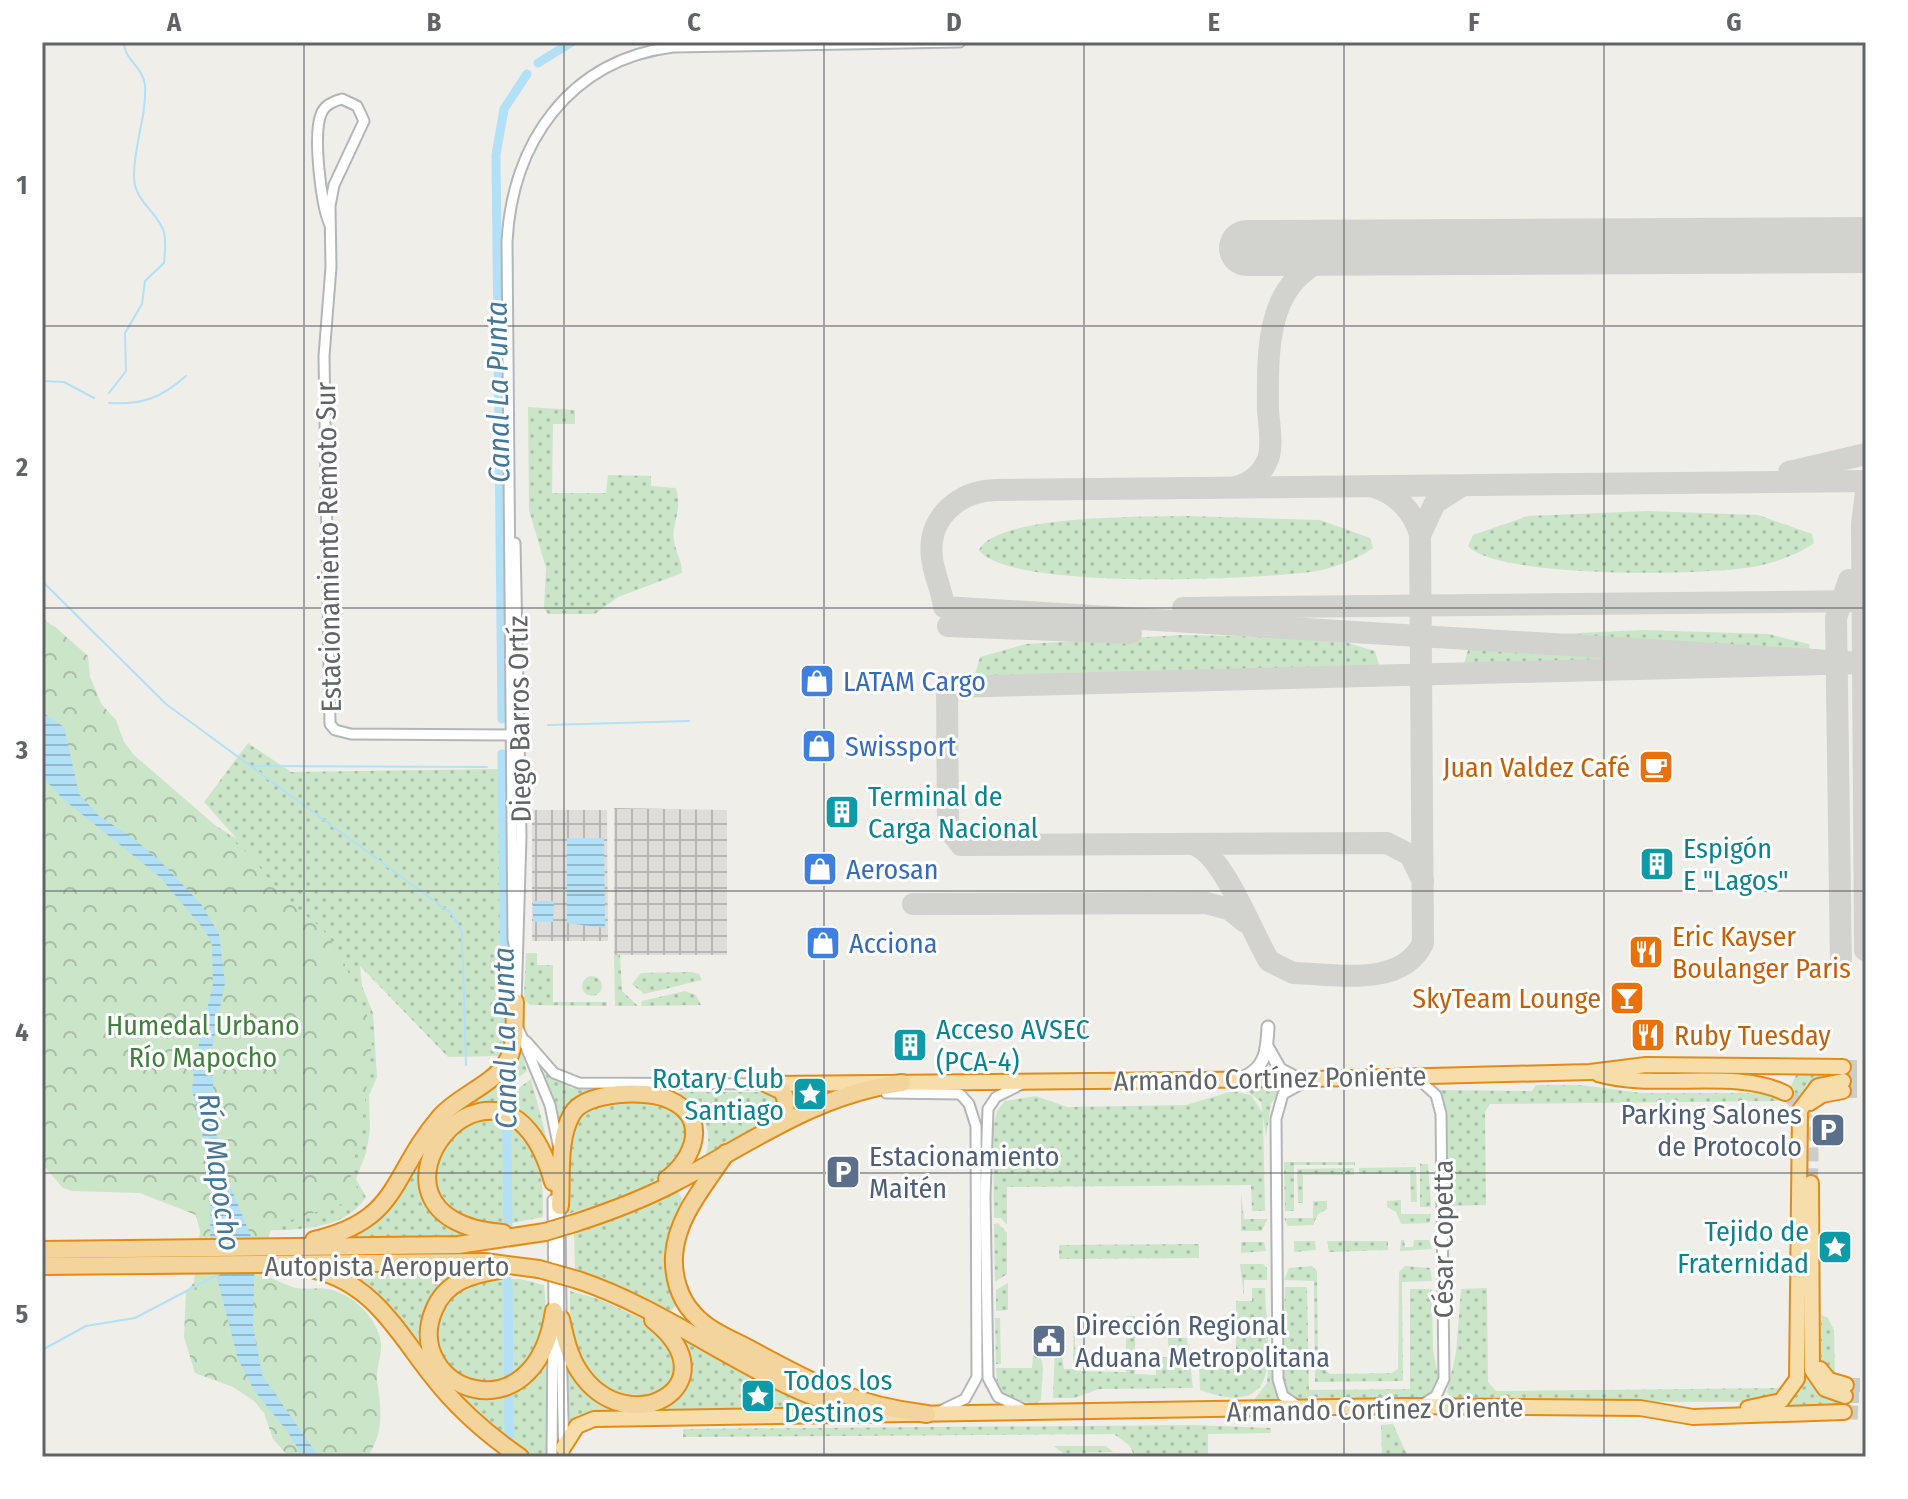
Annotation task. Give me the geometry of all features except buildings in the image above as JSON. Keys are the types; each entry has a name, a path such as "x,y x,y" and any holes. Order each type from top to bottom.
{"highway":[{"path":"285,1247 342,1233 369,1219 394,1189 440,1117 501,1069 508,1059 516,1032 515,1002"},
{"name":"Armando Cortínez Poniente","path":"767,1084 1306,1079 1590,1072 1646,1065 1843,1080 1825,1083 1810,1093 1800,1110 1799,1367 1795,1384 1781,1401 1761,1408 1640,1408"},
{"name":"Armando Cortínez Poniente","path":"1590,1072 1624,1082 1757,1083 1785,1093"},
{"name":"Autopista Aeropuerto","path":"42,1250 458,1245 541,1233 630,1204 820,1104 856,1090 902,1083"},
{"path":"767,1084 782,1091 787,1102 784,1112 768,1130"},
{"path":"560,1206 565,1132 577,1107 597,1097 649,1095 671,1100 691,1121 692,1151 681,1168 630,1204"},
{"path":"541,1233 498,1233 462,1225 442,1209 430,1187 431,1154 446,1129 473,1114 506,1116 535,1137 553,1182"},
{"path":"726,1153 694,1202 678,1235 675,1273 689,1308 705,1324 829,1392 867,1404 927,1414"},
{"path":"1811,1183 1812,1370 1815,1379 1825,1389 1845,1390"},
{"name":"Autopista Aeropuerto","path":"42,1269 485,1262 532,1268 623,1296 808,1395 859,1410 906,1415"},
{"path":"287,1265 337,1276 368,1296 452,1400 512,1451"},
{"path":"532,1268 479,1273 458,1282 441,1297 430,1325 434,1356 449,1377 473,1389 509,1387 529,1374 540,1359 557,1315"},
{"path":"557,1315 576,1366 596,1389 627,1404 659,1403 679,1384 683,1364 681,1351 671,1335 623,1296"},
{"name":"Armando Cortínez Oriente","path":"560,1454 577,1426 594,1419 1416,1406 1640,1408 1693,1417 1844,1412"}],"street":[{"name":"Diego Barros Ortíz","path":"515,1002 520,900 507,242 510,203 523,158 561,103 608,67 660,48 960,42"},
{"name":"Estacionamiento Remoto Sur","path":"330,225 321,199 320,121 329,103 342,99 357,106 364,121 334,185 330,225 324,356 330,724 335,730 351,734 516,736"},
{"path":"1242,1078 1259,1067 1267,1046 1268,1027"},
{"path":"516,1032 554,1120 560,1206 557,1315"},
{"path":"516,1032 554,1073 579,1083 767,1084"},
{"path":"1267,1046 1280,1069 1306,1079"},
{"path":"535,1071 552,1136 560,1454"},
{"name":"César Copetta","path":"1405,1076 1423,1081 1432,1090 1441,1114 1444,1379 1436,1396 1416,1406"},
{"path":"1306,1079 1287,1090 1278,1104 1279,1386 1289,1403 1312,1409"},
{"path":"1028,1082 996,1097 986,1115 987,1368 994,1392 1008,1405 1060,1412"},
{"path":"820,1104 894,1092 928,1091 955,1092 969,1104 976,1130 977,1377 973,1389 961,1402 927,1414"}],"shaded area":[{"path":"614,808 727,810 727,955 614,955"},
{"path":"532,810 607,810 608,941 532,941"}],"green space":[{"path":"528,407 575,410 575,424 553,424 552,493 606,493 608,475 651,476 651,486 676,488 678,504 674,534 682,573 618,597 595,614 548,614 544,608 546,568 529,510"},
{"path":"1648,511 1758,515 1812,534 1814,543 1795,554 1758,566 1653,573 1519,564 1487,557 1468,546 1473,535 1528,516"},
{"path":"1188,516 1320,520 1370,538 1373,548 1351,560 1318,571 1190,579 1082,577 1036,572 999,563 979,550 991,538 1042,524"},
{"path":"42,617 54,628 97,710 133,757 195,813 237,839 204,802 248,743 291,772 498,769 502,1056 448,1057 360,966 362,986 373,1013 377,1077 369,1095 370,1131 366,1153 356,1179 366,1197 343,1218 314,1227 250,1231 42,712"},
{"name":"Humedal Urbano Río Mapocho","path":"42,621 54,626 88,656 90,677 102,705 116,720 124,742 134,755 253,858 282,897 322,928 342,958 367,1015 372,1042 362,1125 350,1179 364,1197 272,1226 267,1276 296,1288 327,1289 345,1295 362,1308 375,1324 381,1343 377,1375 380,1420 377,1439 367,1457 289,1457 273,1439 264,1413 254,1401 233,1387 195,1373 184,1337 186,1292 194,1282 200,1231 196,1215 140,1193 72,1191 63,1188 42,1164"},
{"path":"1643,630 1768,634 1809,644 1813,668 1462,671 1468,650 1514,636"},
{"path":"1181,635 1331,638 1375,651 1381,672 974,678 980,657 1026,644"},
{"path":"526,953 537,953 537,965 553,965 553,1002 607,1002 607,1006 530,1005 524,999"},
{"path":"614,955 620,955 622,991 638,1006 615,1006"},
{"path":"641,973 699,974 702,980 644,994 632,984"},
{"path":"592,976 599,979 602,986 599,993 592,996 585,993 582,986 585,979"},
{"path":"685,991 696,995 701,1005 641,1006 642,1001"},
{"path":"518,1039 527,1071 516,1079 501,1079 500,1090 519,1088 531,1079 546,1136 541,1137 512,1108 471,1108 446,1121 500,1076 507,1075"},
{"path":"543,1068 571,1088 596,1091 558,1121"},
{"path":"1796,1075 1841,1075 1807,1084 1795,1106 1790,1101 1490,1104 1485,1112 1486,1205 1448,1206 1448,1146 1440,1090 1532,1091 1536,1085 1581,1085 1641,1093 1768,1093 1785,1099"},
{"path":"1240,1085 1284,1085 1271,1104 1266,1138 1261,1102"},
{"path":"1233,1091 1251,1095 1263,1113 1265,1211 1252,1211 1251,1185 1007,1187 1007,1225 1001,1218 994,1218 993,1128 997,1111 1005,1101 1036,1096 1067,1107 1186,1105"},
{"path":"678,1092 766,1092 777,1097 779,1108 766,1123 704,1160 708,1139 704,1122 694,1106"},
{"path":"655,1100 682,1113 685,1136 680,1155 668,1170 651,1183 568,1214 568,1151 576,1120 599,1103"},
{"path":"474,1117 500,1117 524,1133 532,1145 541,1173 543,1217 497,1226 457,1214 437,1189 434,1176 438,1145"},
{"path":"422,1154 421,1179 426,1201 439,1219 460,1232 460,1236 350,1238"},
{"path":"1284,1162 1355,1162 1355,1165 1294,1165 1294,1211 1285,1211"},
{"path":"1359,1162 1428,1164 1431,1207 1420,1207 1420,1164"},
{"path":"1416,1167 1417,1202 1411,1202 1410,1174 1359,1174 1359,1168"},
{"path":"1354,1168 1354,1175 1303,1175 1303,1203 1298,1203 1297,1169"},
{"path":"676,1189 683,1200 669,1238 669,1277 677,1303 671,1311 618,1286 575,1271 574,1233 626,1215"},
{"path":"1241,1193 1244,1219 1267,1219 1262,1231 1241,1231"},
{"path":"1401,1200 1401,1214 1431,1214 1430,1223 1401,1224 1396,1212 1387,1207 1387,1201"},
{"path":"1313,1201 1327,1201 1327,1209 1318,1214 1313,1225 1288,1226 1284,1218 1313,1218"},
{"path":"998,1223 1007,1233 1007,1274 995,1282 994,1224"},
{"path":"1401,1240 1404,1240 1405,1247 1413,1247 1414,1240 1429,1240 1432,1249 1400,1251"},
{"path":"1294,1241 1315,1241 1316,1250 1294,1252"},
{"path":"1327,1241 1388,1241 1388,1250 1329,1252"},
{"path":"1241,1242 1264,1242 1266,1251 1241,1253"},
{"path":"1199,1244 1199,1258 1059,1259 1059,1245"},
{"path":"1240,1264 1263,1264 1267,1268 1267,1280 1244,1280 1244,1297"},
{"path":"1312,1266 1317,1271 1318,1364 1330,1374 1392,1373 1398,1369 1399,1272 1405,1266 1430,1268 1432,1281 1402,1282 1403,1381 1315,1382 1314,1281 1284,1280 1289,1268"},
{"path":"352,1270 462,1270 447,1283 428,1362 384,1301 349,1275"},
{"path":"487,1279 520,1279 544,1285 546,1310 539,1353 513,1381 476,1385 445,1367 434,1329 439,1311 452,1296 469,1285"},
{"path":"1008,1283 1008,1310 996,1311 996,1290"},
{"path":"1285,1287 1307,1287 1309,1390 1410,1389 1410,1289 1432,1289 1433,1350 1438,1376 1433,1394 1426,1401 1305,1404 1287,1396 1282,1359"},
{"path":"1252,1288 1265,1288 1268,1355 1266,1373 1260,1387 1247,1396 1228,1397 1200,1390 1199,1369 1236,1368 1236,1301 1252,1301"},
{"path":"1487,1288 1488,1382 1496,1391 1787,1388 1787,1393 1751,1402 1452,1401 1447,1392 1456,1353 1461,1289"},
{"path":"570,1291 599,1299 655,1327 677,1357 672,1384 655,1397 640,1399 618,1394 598,1381 583,1363 575,1346"},
{"path":"1074,1308 1076,1371 1126,1372 1126,1316 1135,1316 1135,1374 1156,1375 1156,1357 1168,1357 1168,1337 1187,1338 1193,1388 1099,1389 1074,1398 1053,1398 1055,1343 1060,1343 1064,1369 1073,1369"},
{"path":"1821,1315 1828,1318 1834,1330 1835,1377 1821,1361"},
{"path":"995,1318 1000,1318 1001,1364 996,1364"},
{"path":"676,1333 829,1411 601,1410 579,1415 569,1425 567,1359 585,1385 653,1410 668,1403 690,1369 686,1350"},
{"path":"1034,1344 1038,1344 1043,1368 1041,1400 1036,1404 1009,1400 997,1385 996,1368 1032,1368"},
{"path":"550,1349 550,1457 521,1450 508,1442 448,1387 450,1385 482,1395 510,1394 532,1379"},
{"path":"1269,1353 1274,1390 1281,1403 1253,1401 1267,1383"},
{"path":"1805,1366 1819,1394 1843,1406 1773,1412 1798,1393"},
{"path":"1393,1424 1408,1457 1382,1457 1381,1425"},
{"path":"1193,1425 1271,1428 1271,1433 1208,1434 1208,1457 1135,1457 1129,1445 1114,1434 683,1437 683,1429"},
{"path":"1054,1446 1106,1446 1113,1452 1063,1453"}],"water":[{"name":"Río Mapocho","path":"42,712 64,727 79,794 99,816 132,837 162,863 201,904 219,934 225,983 212,1047 214,1124 226,1176 255,1246 253,1325 262,1375 319,1457 303,1457 288,1432 254,1390 238,1359 210,1251 211,1171 192,1090 195,1061 213,984 212,945 206,932 160,877 63,799 42,776"},
{"path":"567,838 604,838 605,928 567,923"},
{"path":"533,901 554,901 553,922 533,922"}],"waterway":[{"path":"109,393 126,371 125,333 142,304 145,281 164,263 165,252 161,225 135,186 134,166 145,85 124,42"},
{"name":"Canal La Punta","path":"538,63 572,42"},
{"name":"Canal La Punta","path":"502,719 496,155 504,109 527,74"},
{"path":"109,403 131,403 150,398 168,390 186,376"},
{"path":"42,381 64,382 94,398"},
{"path":"42,581 166,704 452,914 462,932 466,1065"},
{"path":"548,725 689,721"},
{"name":"Canal La Punta","path":"502,754 508,1225"},
{"path":"253,766 487,767"},
{"path":"42,1350 86,1326 135,1318 219,1274"},
{"name":"Canal La Punta","path":"508,1281 509,1450"}],"taxiway":[{"path":"1236,487 1259,473 1269,453 1269,353 1280,304 1292,284 1309,268 1334,256 1366,249"},
{"path":"1789,472 1866,454"},
{"path":"1423,881 1410,855 1387,843 961,845 948,828 947,687 1863,663 944,607 932,558 932,544 940,519 948,509 969,495 996,490 1866,481"},
{"path":"1374,487 1390,494 1403,505 1414,519 1420,535"},
{"path":"1197,846 1217,865 1269,961 1293,973 1347,976 1384,973 1400,967 1413,957 1423,943 1420,535 1435,503 1460,487"},
{"path":"1865,950 1862,524 1866,493"},
{"path":"1841,965 1836,618 1849,580"},
{"path":"1183,608 1866,601"},
{"path":"973,611 958,614 948,626 1131,633"},
{"path":"913,904 1206,903 1229,909 1245,922"}],"runway":[{"path":"1247,248 1866,245"}],"tunnel":[{"path":"1843,1067 1866,1067"},
{"path":"1843,1081 1866,1081"},
{"path":"1843,1091 1866,1091"},
{"path":"1785,1093 1803,1112 1807,1122 1811,1145 1811,1183"},
{"path":"1846,1385 1866,1385"},
{"path":"1845,1396 1866,1396"},
{"path":"1844,1412 1866,1413"}],"place":[{"name":"LATAM Cargo","path":"817,681"},
{"name":"Swissport","path":"819,746"},
{"name":"Juan Valdez Café","path":"1656,767"},
{"name":"Terminal de Carga Nacional","path":"842,812"},
{"name":"Espigón E \"Lagos\"","path":"1657,864"},
{"name":"Aerosan","path":"820,869"},
{"name":"Acciona","path":"823,943"},
{"name":"Eric Kayser Boulanger Paris","path":"1646,952"},
{"name":"SkyTeam Lounge","path":"1627,998"},
{"name":"Ruby Tuesday","path":"1648,1035"},
{"name":"Acceso AVSEC (PCA-4)","path":"910,1045"},
{"name":"Rotary Club Santiago","path":"810,1094"},
{"name":"Parking Salones de Protocolo","path":"1828,1130"},
{"name":"Estacionamiento Maitén","path":"843,1172"},
{"name":"Tejido de Fraternidad","path":"1835,1247"},
{"name":"Dirección Regional Aduana Metropolitana","path":"1049,1341"},
{"name":"Todos los Destinos","path":"758,1396"}]}
